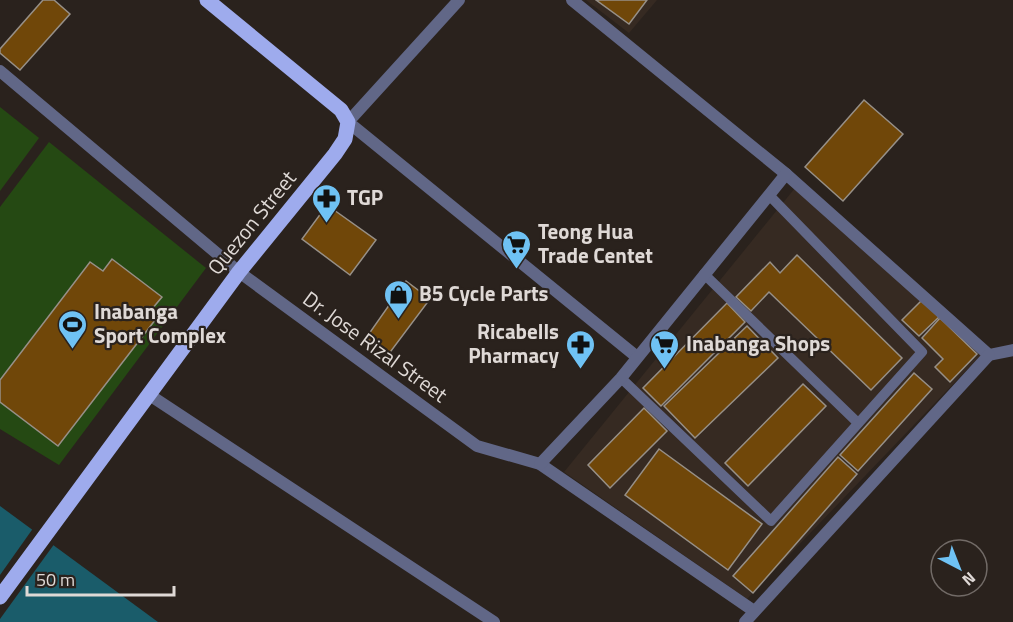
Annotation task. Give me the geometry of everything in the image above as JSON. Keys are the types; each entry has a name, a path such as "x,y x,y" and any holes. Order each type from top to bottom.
{"main road":[{"path":"207,0 341,110 348,122"},
{"name":"Quezon Street","path":"0,597 239,272 335,154 345,139 348,122"}],"street":[{"name":"Quezon Street","path":"348,122 459,0"},
{"path":"572,0 786,174 990,355"},
{"name":"Dr. Jose Rizal Street","path":"0,71 239,272 477,446 540,464 754,611"},
{"path":"348,122 637,357"},
{"path":"540,464 621,378 786,174"},
{"path":"745,622 990,355 1013,350"},
{"path":"148,394 494,622"}],"lane":[{"path":"621,378 771,521 922,352 769,195"},
{"path":"704,274 858,423"}],"shaded area":[{"path":"586,0 657,0 629,33"},
{"path":"795,188 982,354 747,599 564,472"}],"green space":[{"path":"0,107 39,138 0,191"},
{"name":"Inabanga Sport Complex","path":"49,142 206,268 59,465 0,429 0,207"}],"water":[{"path":"0,506 158,622 0,622"}],"pier":[{"path":"34,527 55,543 0,619 0,575"}],"building":[{"path":"43,0 54,0 70,14 20,70 0,53 0,49"},
{"path":"596,0 647,0 629,24"},
{"path":"864,100 903,134 843,201 805,167"},
{"path":"327,205 376,240 350,275 302,239"},
{"path":"797,255 902,358 871,390 769,292 751,311 736,297 770,262 780,273"},
{"path":"112,259 162,297 152,309 159,315 58,446 0,402 0,380 90,262 103,271"},
{"name":"B5 Cycle Parts","path":"406,281 430,299 388,355 366,338"},
{"path":"922,300 939,317 919,336 902,320"},
{"path":"727,303 745,322 661,406 643,388"},
{"path":"940,318 977,354 950,382 935,367 943,359 922,338"},
{"path":"747,326 778,358 695,438 664,406"},
{"path":"914,373 932,389 858,471 840,455"},
{"path":"803,384 826,406 748,486 725,463"},
{"path":"644,408 667,431 610,488 588,465"},
{"path":"659,449 762,524 728,570 625,495"},
{"path":"838,457 857,474 753,593 733,576"}],"place":[{"name":"TGP","path":"326,224"},
{"name":"Teong Hua Trade Centet","path":"517,270"},
{"name":"B5 Cycle Parts","path":"398,320"},
{"name":"Inabanga Sport Complex","path":"73,350"},
{"name":"Ricabells Pharmacy","path":"580,370"},
{"name":"Inabanga Shops","path":"665,370"}]}
